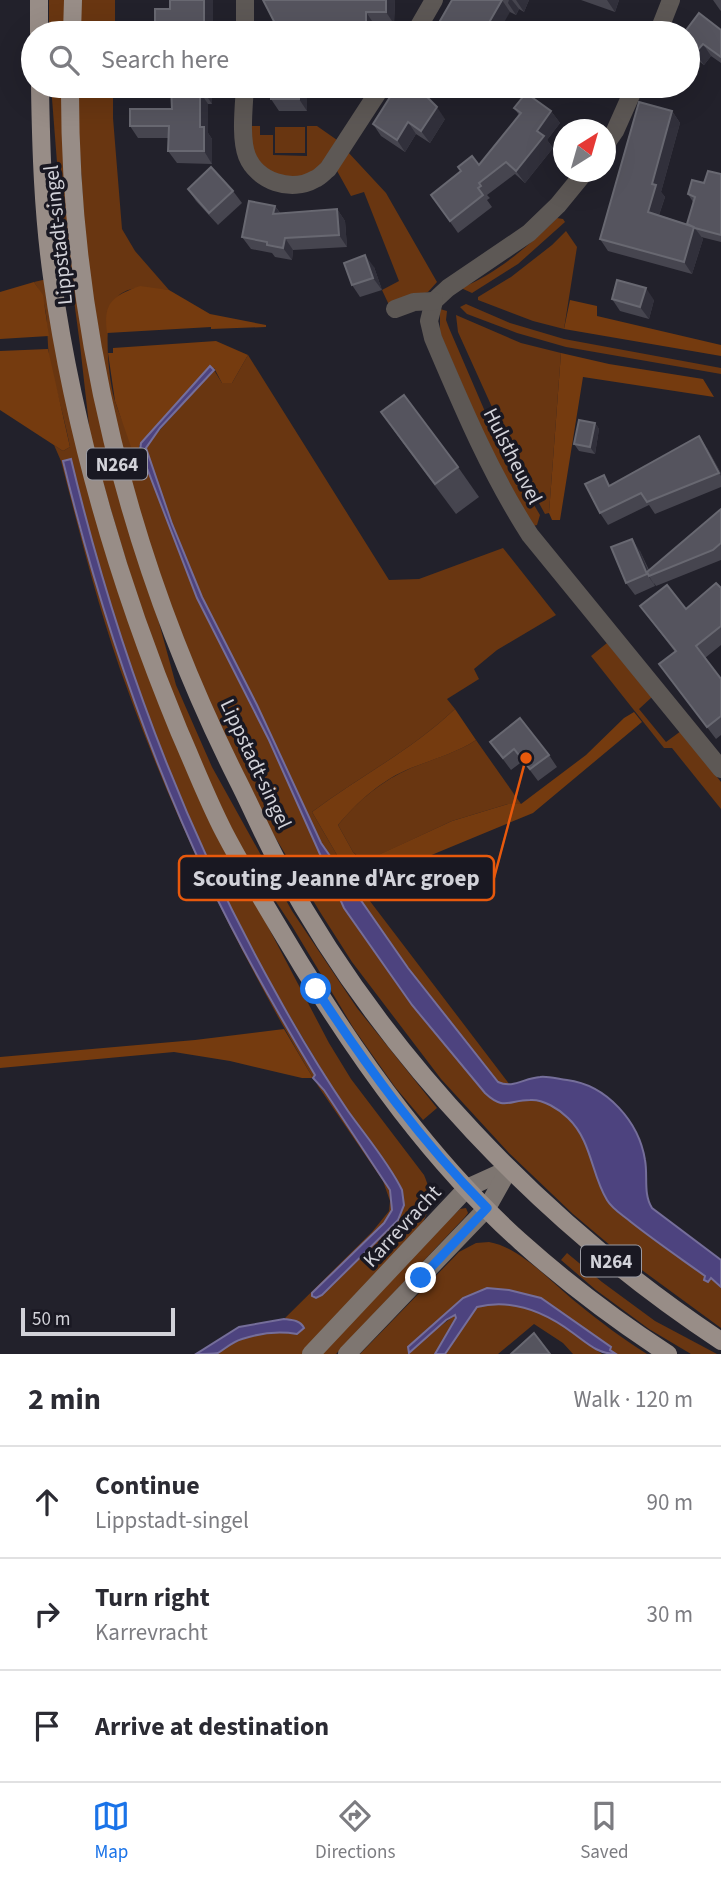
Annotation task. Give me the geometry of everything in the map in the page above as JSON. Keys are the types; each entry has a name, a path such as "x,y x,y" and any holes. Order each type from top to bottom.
{"main road":[{"path":"38,0 39,21"},
{"path":"72,21 73,0"},
{"name":"Lippstadt-singel","path":"40,98 42,184 52,274 77,413 110,535 153,665 201,783 245,871 358,1053 399,1108 467,1188 521,1242 622,1322 668,1354"},
{"name":"Lippstadt-singel","path":"71,98 78,232 100,389 118,467 170,628 218,741 281,869 361,994 447,1102 509,1169 563,1221 626,1274 721,1341"}],"street":[{"path":"245,0 245,21"},
{"path":"422,21 434,0"},
{"path":"662,21 671,0"},
{"path":"244,98 243,141 247,156 256,170 269,180 284,185 308,182 328,169 374,98"},
{"path":"616,129 630,98"},
{"path":"395,309 414,302 434,301 448,288 529,233 577,182"},
{"name":"Hulstheuvel","path":"434,301 429,321 432,338 504,494 530,535 721,769"},
{"path":"347,1354 487,1208 509,1169"},
{"name":"Karrevracht","path":"312,1354 467,1188 509,1169"}],"shaded area":[{"path":"49,0 66,0 65,21 49,21"},
{"path":"78,0 115,0 115,21 77,21"},
{"path":"52,98 65,98 69,193 149,586 176,685 212,767 292,911 357,1008 437,1108 423,1120 395,1087 354,1029 292,926 238,844 222,813 151,645 91,443 59,188"},
{"path":"77,98 113,98 122,229 135,251 169,290 133,289 122,293 115,300 108,327 112,391 136,450 140,450 197,598 269,740 344,908 412,1005 485,1093 502,1103 540,1101 564,1115 583,1138 600,1183 613,1208 706,1276 704,1280 711,1278 721,1287 721,1328 624,1257 573,1214 509,1153 441,1079 352,962 272,832 230,753 157,573 111,407 86,253"},
{"path":"251,126 260,126 260,135 273,135 273,155 307,156 307,126 317,126 337,140 322,163 310,174 287,177 270,171 258,160 252,147"},
{"path":"275,127 305,127 305,153 275,153"},
{"path":"347,151 386,193 437,282 428,292 389,305 382,290 399,281 364,192 351,196 336,169"},
{"path":"557,218 565,222 518,264 472,293 461,288 512,258"},
{"path":"566,231 577,247 564,329 533,321 478,300 478,297 511,277 552,245"},
{"path":"47,279 65,379 213,822 329,1043 351,1079 424,1175 429,1190 429,1208 420,1229 306,1354 216,1354 234,1343 255,1336 297,1334 303,1328 293,1320 284,1319 372,1232 389,1211 390,1201 383,1181 316,1083 324,1090 390,1190 392,1210 384,1223 312,1293 312,1296 322,1295 398,1220 403,1206 402,1192 399,1183 333,1089 231,912 190,822 133,678 104,587 71,459 64,460 80,531 174,803 209,881 270,1000 315,1076 313,1078 235,937 167,791 147,741 109,634 92,577 61,461 54,445 63,451 70,447 49,356 44,302 34,282"},
{"path":"34,282 43,295 49,336 0,339 0,292"},
{"path":"140,286 169,290 210,314 266,327 107,333 107,314 111,302 122,293"},
{"path":"570,300 597,306 597,316 721,345 721,356 564,329"},
{"path":"466,304 510,323 564,339 721,368 721,374 566,347 517,333 467,314 460,307"},
{"path":"440,309 447,311 449,328 502,451 540,515 537,525 533,526 490,449 440,333"},
{"path":"456,315 521,343 561,353 549,513 545,514 519,467 458,332"},
{"path":"216,341 248,355 232,383 222,383 214,368 139,446 140,450 131,447 115,401 108,353 113,353 113,348"},
{"path":"48,349 70,447 63,451 0,410 0,351"},
{"path":"561,353 609,364 703,379 714,397 583,377 560,520 552,520 549,513"},
{"path":"248,355 389,580 419,579 503,548 556,615 497,650 474,669 479,679 447,699 455,709 439,723 312,812 344,867 510,1085 498,1082 487,1070 408,968 321,843 257,705 202,597 172,524 146,448 148,443 214,370 222,383 232,383"},
{"path":"210,366 214,370 160,428 146,448 172,524 202,597 257,705 321,843 408,968 498,1082 514,1084 543,1077 582,1083 608,1097 619,1108 636,1132 642,1146 649,1203 721,1260 721,1287 711,1278 708,1282 704,1280 705,1276 612,1207 602,1190 582,1137 564,1115 540,1101 502,1103 485,1093 412,1005 344,908 269,740 197,598 140,450 141,443"},
{"path":"71,459 109,598 131,666 181,799 210,865 302,1038 338,1097 384,1159 402,1190 404,1205 398,1220 316,1298 312,1293 384,1223 392,1210 390,1190 324,1090 313,1078 315,1075 233,930 185,829 144,727 108,622 63,461"},
{"path":"607,643 652,697 639,709 666,742 681,731 721,782 721,809 672,748 664,748 591,656"},
{"path":"455,709 476,740 390,778 353,808 338,825 353,852 363,862 452,821 508,804 521,804 586,755 624,718 634,712 642,722 533,813 359,885 344,867 312,812 404,750"},
{"path":"476,740 521,804 508,804 452,821 364,862 353,852 338,825 353,808 401,773"},
{"path":"284,1029 313,1078 174,1052 0,1068 0,1057 195,1040"},
{"path":"466,1208 468,1213 465,1217 336,1354 320,1354 434,1233 460,1209"},
{"path":"476,1243 501,1245 524,1258 567,1295 647,1354 616,1354 610,1350 611,1347 541,1298 463,1298 434,1331 455,1315 457,1318 435,1354 360,1354 459,1252"},
{"path":"567,1253 655,1321 717,1354 691,1354 649,1329 561,1260"},
{"path":"487,1288 541,1298 611,1347 610,1350 616,1354 593,1348 562,1325 540,1313 503,1304 477,1307 445,1354 435,1354 456,1318 455,1315 409,1353 408,1347 463,1298"},
{"path":"492,1303 523,1307 537,1312 602,1354 573,1354 563,1343 534,1324 498,1354 445,1354 477,1307"},
{"path":"284,1319 298,1322 304,1328 297,1334 256,1335 235,1342 218,1353 196,1354 239,1327"}],"building":[{"path":"170,0 204,0 204,21 155,21 155,9 170,9"},
{"path":"263,0 386,0 386,12 366,12 366,21 274,21"},
{"path":"452,0 502,0 490,21 440,21"},
{"path":"699,13 721,30 721,57 703,44 700,47 700,21 693,21"},
{"path":"172,98 200,98 200,127 204,127 204,151 168,151 169,126 130,126 130,109 172,109"},
{"path":"389,98 428,98 437,107 421,131 408,122 397,140 373,124"},
{"path":"522,98 533,98 551,111 537,131 544,136 516,171 506,162 479,183 481,186 478,188 483,195 450,221 431,195 461,171 458,167 472,156 479,165 521,113 514,108"},
{"path":"639,102 672,111 652,184 656,185 648,212 694,227 684,262 600,239"},
{"path":"211,167 233,191 209,213 188,189"},
{"path":"708,171 721,174 721,235 687,224 695,197 688,194 692,180 704,183"},
{"path":"249,201 275,206 273,214 337,209 339,235 285,238 283,248 242,237"},
{"path":"365,255 373,278 352,285 344,263"},
{"path":"617,280 646,288 640,307 612,299"},
{"path":"404,395 458,467 435,484 381,412"},
{"path":"579,420 595,423 590,447 574,444"},
{"path":"699,436 719,473 647,502 641,493 600,513 585,484 604,475 609,486"},
{"path":"721,509 721,543 713,550 649,576 647,572"},
{"path":"632,539 647,574 626,583 611,547"},
{"path":"716,583 721,588 721,626 696,646 721,679 721,716 707,727 659,664 676,651 640,606 667,585 686,609"},
{"path":"520,718 549,755 530,769 514,749 503,758 490,742"},
{"path":"534,1333 550,1354 511,1354"}],"place":[{"name":"Scouting Jeanne d'Arc groep","path":"526,758"}],"route":[{"path":"316,989 358,1053 399,1108 432,1150 487,1208 421,1278"}]}
